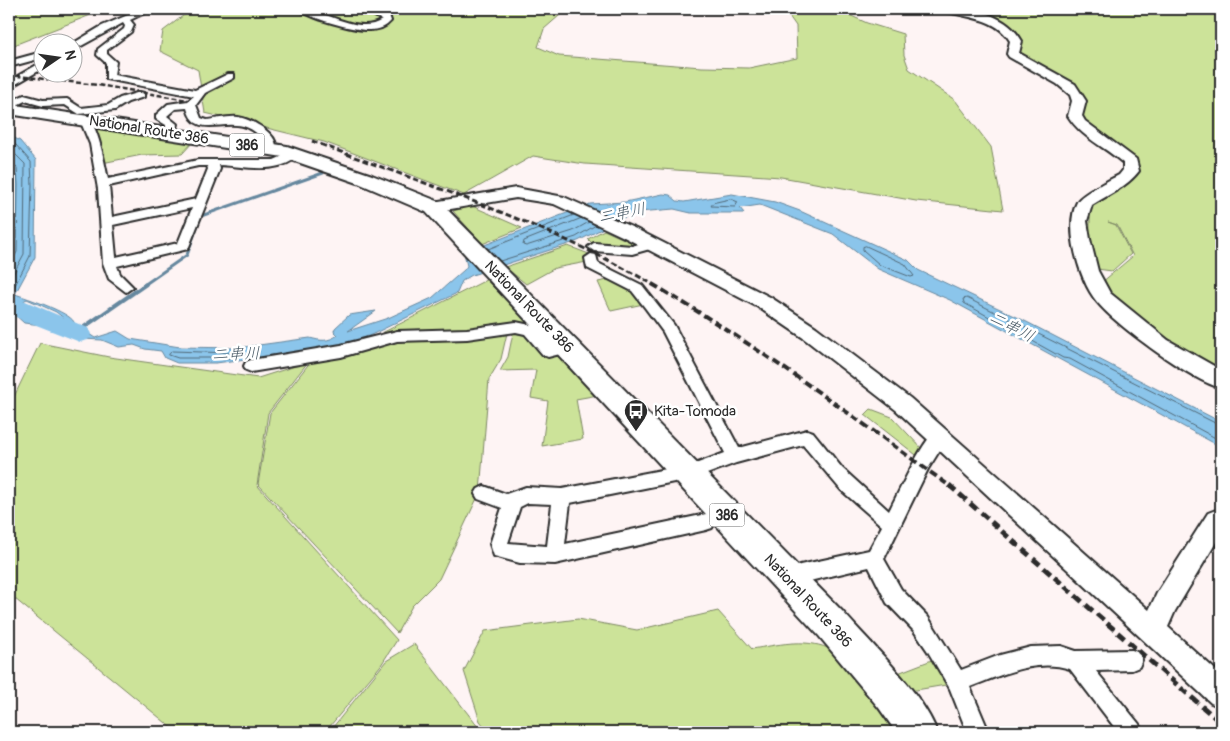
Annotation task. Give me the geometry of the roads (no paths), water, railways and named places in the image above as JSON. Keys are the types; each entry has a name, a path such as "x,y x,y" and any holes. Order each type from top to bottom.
{"highway":[{"name":"National Route 386","path":"9,108 294,154 366,179 433,207 831,624 892,695 918,732"}],"street":[{"path":"82,42 120,21 149,9"},
{"path":"303,9 369,28 383,26 387,21 386,17 366,9"},
{"path":"949,9 998,22 1008,28 1016,41 1013,54 1021,62 1067,83 1075,92 1079,101 1075,116 1079,124 1122,153 1131,162 1131,171 1124,178 1085,202 1080,221 1089,271 1103,297 1125,317 1161,345 1221,380"},
{"path":"82,37 106,24 120,21 130,26 128,30 105,46 102,54 111,62 110,77 126,78 201,94 191,104 172,106 160,117 172,124 170,133"},
{"path":"9,64 32,58"},
{"path":"9,85 32,72"},
{"path":"197,93 231,76"},
{"path":"174,88 190,79"},
{"path":"9,108 24,98 42,103 67,102 79,111 111,108 124,100 140,95"},
{"path":"191,104 194,116 198,121 205,124 231,120 255,126 270,142 271,149"},
{"path":"85,120 95,144 103,184 110,263 114,276 126,287"},
{"path":"103,184 212,162 269,164 290,158 294,154"},
{"path":"110,263 183,246 214,169 212,162"},
{"path":"433,207 516,193 558,200 630,233 764,302 809,332 903,404 1221,693"},
{"path":"107,222 201,202"},
{"path":"652,244 632,250 592,252 592,265 636,288 651,305 668,329 735,456"},
{"path":"250,366 341,351 397,336 467,334 516,327 530,330 548,351 565,345"},
{"path":"484,494 495,500 513,502 526,494 562,497 707,468 735,456 806,437 848,487 893,524"},
{"path":"874,559 922,464 940,437"},
{"path":"555,555 562,497"},
{"path":"513,502 500,544 500,550 520,554 555,555 706,522"},
{"path":"1153,631 1166,602 1216,521 1221,519"},
{"path":"788,579 800,574 864,558 874,559"},
{"path":"874,559 894,596 921,624 957,682 978,732"},
{"path":"957,682 1026,657 1065,656 1076,661 1132,660"},
{"path":"1076,661 1132,732"}],"water":[{"path":"9,135 20,141 36,160 35,257 15,294 64,314 71,318 77,329 83,330 95,338 117,331 130,339 180,347 237,348 310,338 328,340 338,335 334,331 335,328 349,315 376,311 348,331 388,318 432,298 467,266 464,253 590,204 625,202 663,194 670,195 677,201 684,202 732,194 775,202 800,211 908,260 918,270 1017,317 1221,422 1221,447 950,300 878,269 833,234 760,205 740,208 744,213 691,213 674,209 639,212 578,241 472,275 462,281 457,293 371,335 342,346 216,363 177,363 165,358 161,351 145,349 134,345 119,347 102,340 82,339 51,326 24,323 13,313 20,312 33,320 70,323 56,312 27,299 23,301 12,300 9,303"}],"waterway":[{"path":"144,285 187,255 201,216 323,173"},
{"path":"77,332 146,284"},
{"name":"二串川","path":"9,302 21,310 80,334"}],"railway":[{"path":"9,75 98,85 188,100"},
{"path":"312,141 529,224 613,263 654,285"},
{"path":"652,284 767,356 951,487"},
{"path":"949,485 1221,723"}],"place":[{"name":"Kita-Tomoda","path":"636,432"}]}
